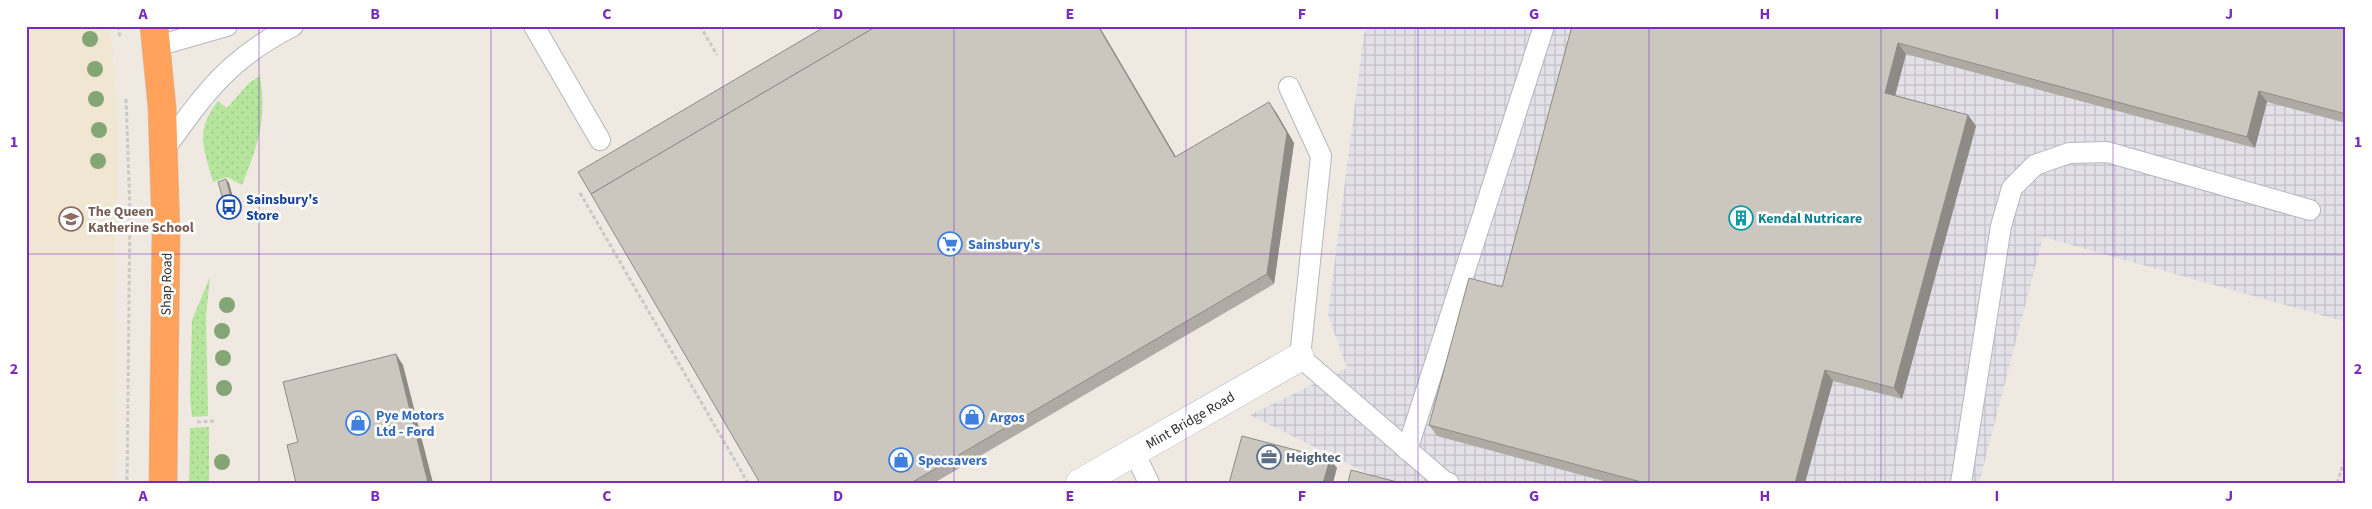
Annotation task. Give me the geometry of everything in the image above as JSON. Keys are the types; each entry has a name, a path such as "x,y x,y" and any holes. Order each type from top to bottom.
{"highway":[{"name":"Shap Road","path":"156,36 164,150 166,234 163,483"}],"street":[{"name":"Mint Bridge Road","path":"1080,483 1300,357"}],"lane":[{"path":"156,36 227,26"},
{"path":"164,150 200,100 230,66 270,38 293,26"},
{"path":"534,26 600,140"},
{"path":"1407,450 1544,26"},
{"path":"1289,87 1322,156 1300,357 1407,450 1449,483"},
{"path":"1961,483 2001,226 2012,188 2035,165 2070,153 2107,152 2310,210"},
{"path":"1134,452 1150,483"}],"path":[{"path":"118,26 121,44"},
{"path":"700,26 717,55"},
{"path":"126,92 130,211 127,483"},
{"path":"580,193 748,483"},
{"path":"189,422 214,421"},
{"path":"2337,483 2346,456"}],"shaded area":[{"name":"The Queen Katherine School","path":"26,26 110,26 115,78 118,174 114,264 114,483 26,483"},
{"path":"1371,26 2346,26 2346,322 2043,237 1979,483 1398,483 1377,478 1250,415 1347,368 1328,315 1364,33"}],"green space":[{"path":"260,76 262,119 260,132 242,185 227,177 213,182 204,150 203,131 206,122 218,101 227,108 249,83"},
{"path":"210,277 206,316 208,416 192,417 190,397 192,320"},
{"path":"209,427 209,483 189,483 190,428"}],"building":[{"path":"826,26 877,26 591,194 578,172"},
{"name":"Sainsbury's","path":"877,26 1098,26 1175,157 1269,102 1287,133 1267,274 911,483 760,483 591,194"},
{"name":"Kendal Nutricare","path":"1572,26 2346,26 2346,114 2259,91 2247,137 1898,43 1885,93 1968,115 1894,388 1825,370 1795,483 1645,483 1429,425 1469,278 1502,287"},
{"path":"226,179 232,201 224,203 218,182"},
{"name":"Pye Motors Ltd - Ford","path":"396,354 428,483 296,483 287,445 298,442 283,382"},
{"name":"Heightec","path":"1242,436 1330,459 1323,483 1229,483"},
{"path":"1351,470 1401,483 1348,483"}],"place":[{"name":"Sainsbury's Store","path":"229,207"},
{"name":"Kendal Nutricare","path":"1741,218"},
{"name":"The Queen Katherine School","path":"71,219"},
{"name":"Sainsbury's","path":"950,244"},
{"name":"Argos","path":"972,417"},
{"name":"Pye Motors Ltd - Ford","path":"358,423"},
{"name":"Heightec","path":"1269,457"},
{"name":"Specsavers","path":"901,460"}]}
